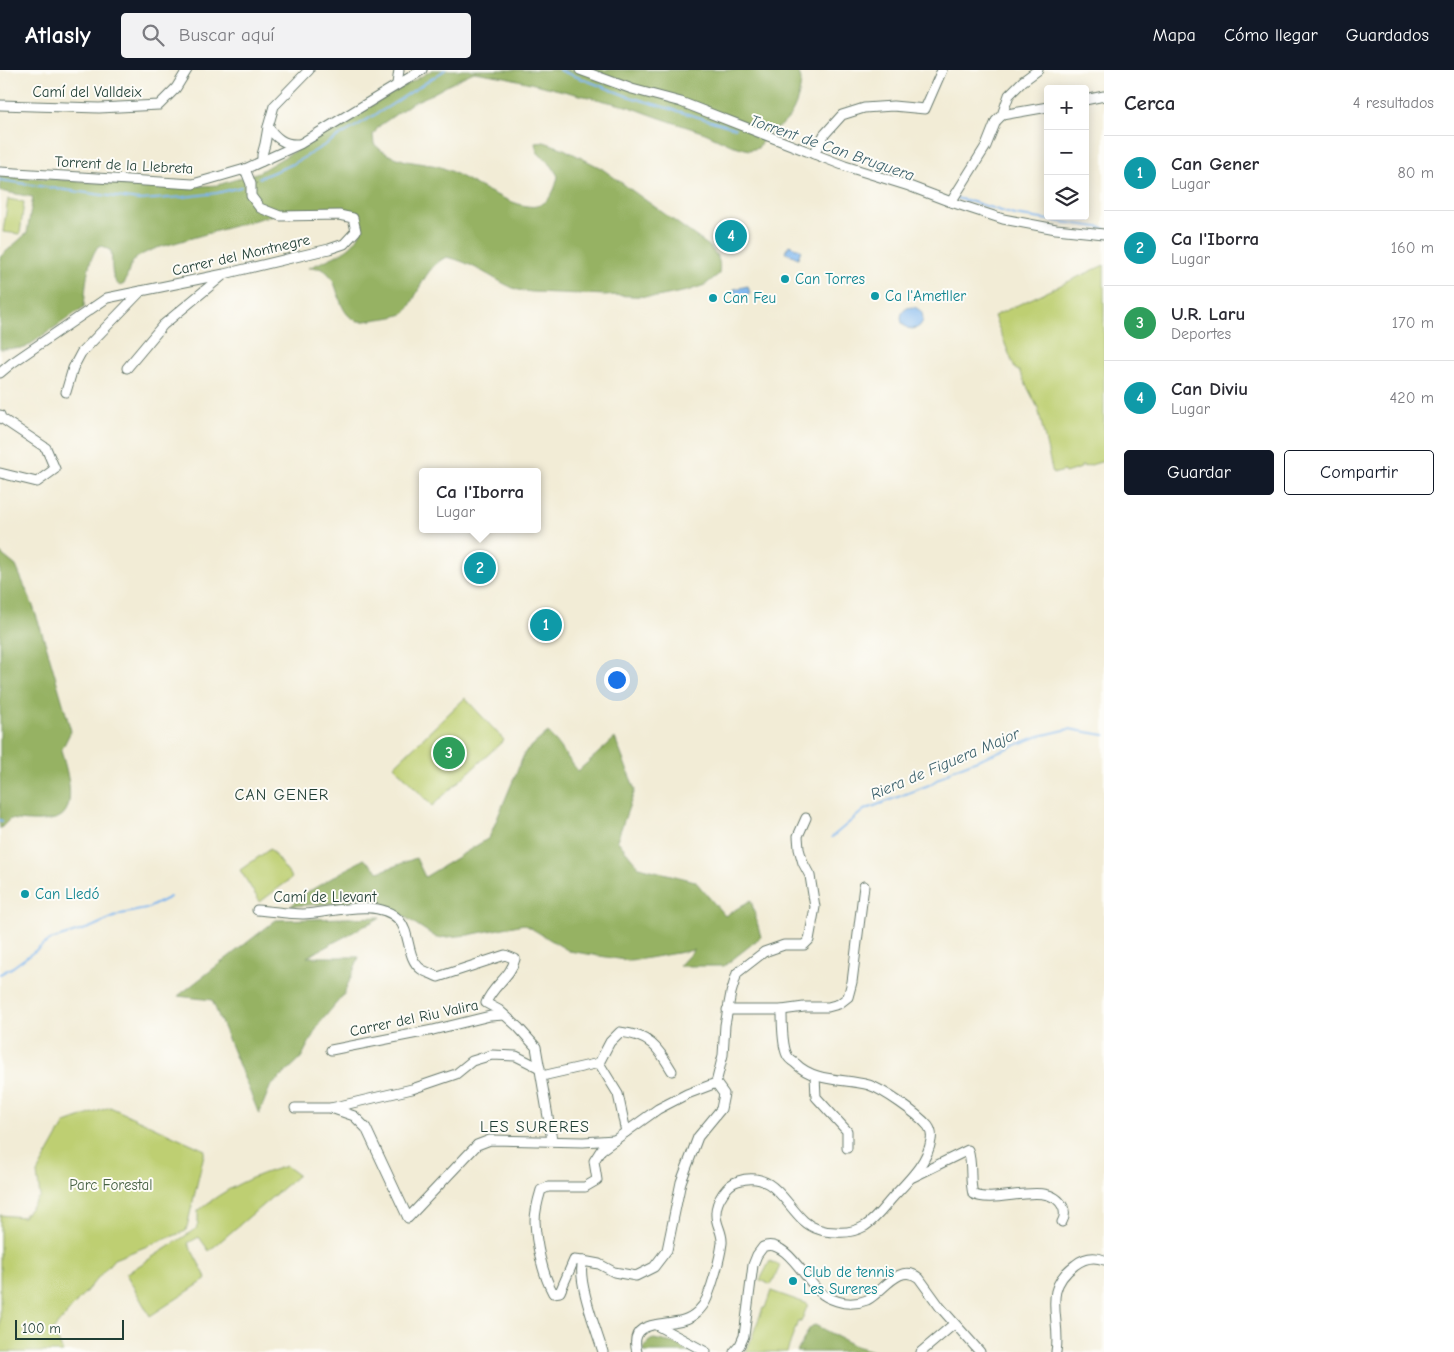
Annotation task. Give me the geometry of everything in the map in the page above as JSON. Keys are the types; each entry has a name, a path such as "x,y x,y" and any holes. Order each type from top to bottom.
{"street":[{"name":"Camí del Valldeix","path":"0,105 99,108 159,105 176,88 187,70"},
{"path":"262,161 274,106 309,70"},
{"path":"398,84 399,70"},
{"path":"268,127 275,138 290,144 300,144 422,70"},
{"path":"580,70 632,89 681,102 846,166 1002,219 1056,229 1104,234"},
{"path":"814,154 824,135 842,115 864,108 893,106 924,109 942,70"},
{"path":"951,202 986,146 996,121 1002,115 1009,95 1038,70"},
{"path":"1089,99 1104,96"},
{"path":"1002,115 1044,108"},
{"name":"Torrent de la Llebreta","path":"0,172 193,184 245,169 300,144"},
{"name":"Carrer del Montnegre","path":"0,373 107,298 224,274 330,249 344,244 356,230 354,218 339,215 280,216 260,208 251,196 251,184 245,169"},
{"path":"127,368 163,325 224,274"},
{"path":"66,392 81,353 142,291"},
{"path":"0,415 46,448 55,469 37,482 0,473"},
{"path":"716,1083 723,1055 727,1010 737,973 764,952 784,945 804,944 809,940 815,906 810,876 803,863 798,836 806,818"},
{"path":"727,1010 782,1010 804,1007 828,1007 839,1004 848,997 852,982 864,886"},
{"name":"Camí de Llevant","path":"257,910 303,914 345,908 390,912 400,921 406,933 413,957 420,969 438,976 505,955 515,960 513,967 489,995 486,1003 504,1015"},
{"path":"637,1352 635,1344 639,1332 644,1327 685,1320 697,1312 706,1299 722,1241 716,1213 722,1195 734,1182 747,1179 767,1183 776,1189 810,1226 822,1231 850,1231 865,1226 877,1215 918,1168 929,1149 932,1134 929,1127 904,1106 877,1088 867,1084 815,1076 799,1067 787,1056 782,1010"},
{"path":"504,1015 536,1047 552,1140"},
{"name":"Carrer del Riu Valira","path":"331,1050 433,1030 490,1016 504,1015"},
{"path":"599,1063 610,1042 620,1032 634,1033 654,1043 672,1071"},
{"path":"295,1108 331,1108 412,1089 456,1074 472,1060 492,1056 516,1056 541,1072 599,1063"},
{"path":"599,1063 618,1094 626,1132"},
{"path":"815,1076 816,1096 847,1131 847,1148"},
{"path":"716,1083 724,1094 721,1109 698,1137 681,1182 667,1250 654,1267 636,1276 614,1272 599,1264 574,1260 560,1292 553,1293 548,1283 538,1244 535,1220 541,1190 548,1187 585,1187 596,1180 594,1161 601,1150 658,1109 687,1094 716,1083"},
{"path":"331,1108 354,1116 366,1128 408,1218 477,1145 490,1140 583,1142 615,1140"},
{"path":"908,1180 968,1150 971,1159 971,1187 973,1194 978,1197 1040,1193 1053,1196 1062,1205 1065,1218 1062,1222"},
{"path":"734,1352 740,1346 744,1336 753,1265 760,1250 767,1245 783,1249 820,1292 831,1299 841,1302 859,1302 868,1299 891,1280 904,1273 914,1274 940,1308 980,1352"},
{"path":"1056,1352 1057,1328 1054,1304 1058,1286 1066,1272 1079,1262 1096,1257 1104,1260"},
{"path":"583,1261 581,1266 584,1289 602,1352"},
{"path":"921,1352 954,1324"},
{"path":"655,1325 706,1352"}],"green space":[{"path":"432,70 798,70 801,81 796,104 787,120 766,136 758,148 749,150 630,107 505,77 474,72 412,103 379,126 373,135 374,144 389,155 406,161 438,166 506,199 528,206 537,206 549,198 554,190 558,176 552,166 537,152 535,143 544,142 562,148 601,168 709,246 718,258 720,269 719,274 705,285 657,297 532,292 515,289 464,262 446,257 432,268 405,313 388,318 358,321 349,316 344,309 333,280 328,273 320,269 309,268 349,247 360,234 362,225 353,214 340,208 283,212 145,253 132,263 124,284 120,286 114,279 111,251 98,246 89,267 84,307 25,348 0,349 0,257 27,233 33,197 0,191 0,175 169,188 218,185 259,172"},
{"path":"8,199 24,202 20,234 3,232"},
{"path":"1104,265 1104,461 1084,467 1081,466 1081,468 1065,473 1064,471 1053,474 1038,408 1019,371 1015,369 994,316"},
{"path":"0,553 16,566 33,606 71,731 61,751 69,787 68,806 64,813 58,818 47,821 10,819 0,829"},
{"path":"465,698 504,740 432,806 394,766"},
{"path":"548,732 578,771 615,738 635,790 617,840 639,867 695,881 725,916 751,900 761,937 724,966 679,966 694,950 631,961 569,951 524,924 468,935 437,938 396,911 341,903 291,906 301,896 364,859 379,872 416,858 425,877 489,838 525,752"},
{"path":"270,849 292,878 260,902 240,870"},
{"path":"381,917 307,957 359,957 344,994 319,1024 301,1058 270,1087 259,1114 212,1000 178,996 276,920"},
{"name":"Parc Forestal","path":"110,1107 205,1150 186,1231 114,1259 53,1330 63,1352 0,1352 0,1215 23,1217 40,1196 37,1173 65,1123"},
{"path":"286,1166 298,1175 209,1251 199,1237 188,1243 207,1279 150,1316 126,1274 196,1229 198,1211 218,1196 251,1178"},
{"path":"770,1261 780,1266 771,1285 760,1280"},
{"path":"771,1291 808,1304 801,1322 798,1321 787,1352 746,1352 763,1308 765,1308"},
{"path":"815,1325 855,1346 877,1352 797,1352 809,1329"},
{"path":"654,1339 673,1343 691,1352 643,1352 647,1344"}],"water":[{"path":"789,245 801,250 798,258 785,252"},
{"path":"748,286 750,294 736,297 734,289"},
{"path":"912,307 920,310 923,318 920,326 912,329 904,326 901,318 904,310"}],"waterway":[{"name":"Torrent de la Llebreta","path":"259,178 293,164 445,70"},
{"name":"Torrent de Can Bruguera","path":"559,70 627,96 735,128"},
{"name":"Torrent de la Llebreta","path":"0,180 139,200 217,193 241,187"},
{"name":"Torrent de Can Bruguera","path":"956,198 1014,215 1104,228"},
{"name":"Riera de Figuera Major","path":"832,837 864,810 929,785 954,769 1039,736 1069,729 1104,735"},
{"path":"0,974 13,967 50,940 89,928 121,914 146,909 170,897"}],"place":[{"name":"Can Diviu","path":"731,236"},
{"name":"Can Torres","path":"785,279"},
{"name":"Ca l'Ametller","path":"875,296"},
{"name":"Can Feu","path":"713,298"},
{"name":"Ca l'Iborra","path":"480,568"},
{"name":"Can Gener","path":"546,625"},
{"name":"U.R. Laru","path":"449,753"},
{"name":"Can Lledó","path":"25,894"},
{"name":"Club de tennis Les Sureres","path":"793,1281"}],"district":[{"name":"CAN GENER","path":"282,795"},
{"name":"LES SURERES","path":"535,1127"}]}
